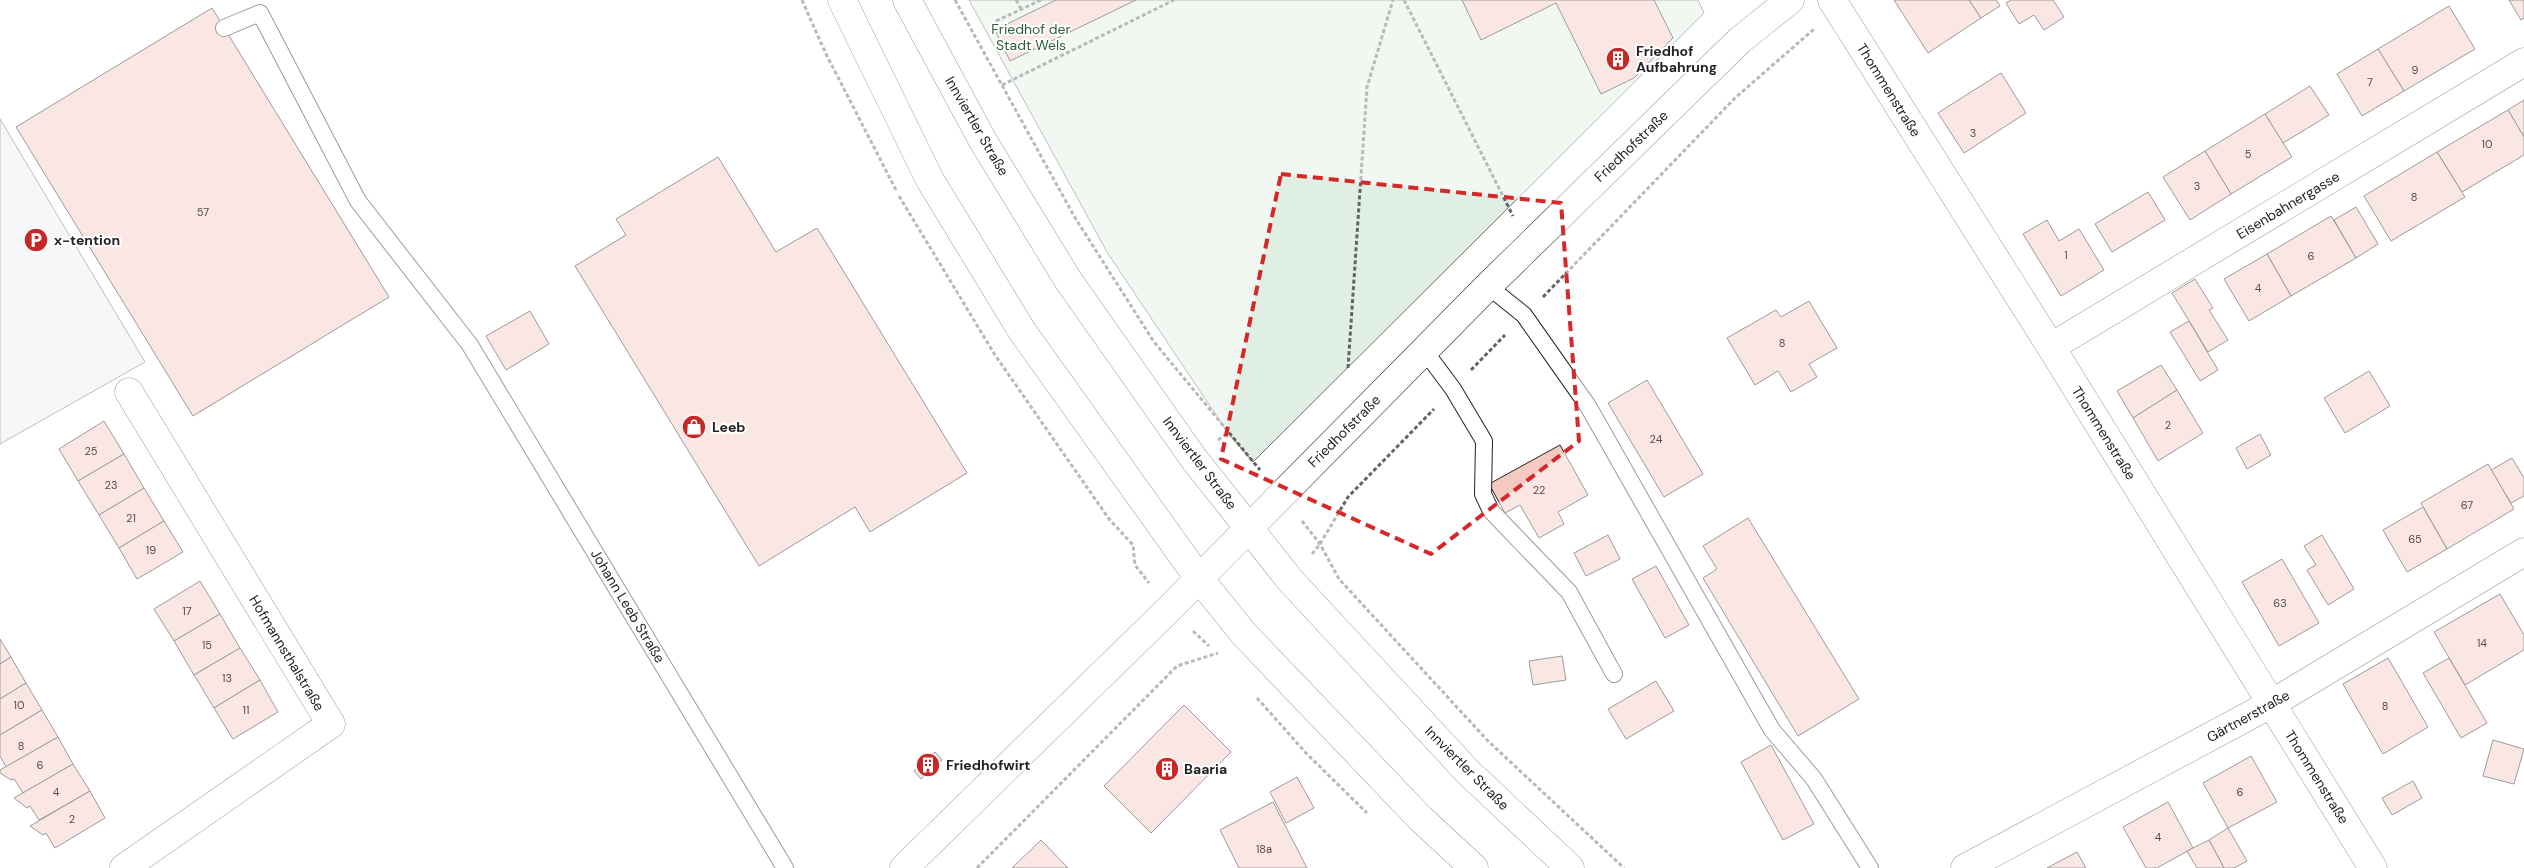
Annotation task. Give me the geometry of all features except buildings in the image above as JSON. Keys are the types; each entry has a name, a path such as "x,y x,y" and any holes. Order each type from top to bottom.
{"street":[{"path":"842,0 930,180 1022,331 1198,577 1244,634 1421,819 1474,868"},
{"name":"Innviertler Straße","path":"907,0 983,141 1068,280 1194,459 1290,580 1468,772 1570,868"},
{"name":"Friedhofstraße","path":"904,868 1169,608 1528,246 1740,40 1790,0"},
{"name":"Thommenstraße","path":"1834,4 2051,347 2373,868"},
{"name":"Eisenbahnergasse","path":"2051,347 2524,62"},
{"name":"Hofmannsthalstraße","path":"124,868 331,724 128,392"},
{"name":"Gärtnerstraße","path":"1965,868 2271,704 2524,552"}],"lane":[{"name":"Johann Leeb Straße","path":"224,28 260,13 358,201 470,345 785,868"},
{"path":"1488,286 1524,316 1588,406 1772,730 1814,778 1870,868"},
{"path":"1424,350 1453,389 1484,441 1483,494 1491,511 1569,592 1614,674"}],"path":[{"path":"955,0 1074,216 1154,342 1281,494 1320,544 1338,579 1488,741 1624,868"},
{"path":"1016,0 1021,9"},
{"path":"996,21 1040,0"},
{"path":"1002,86 1174,0"},
{"path":"1348,368 1367,87 1393,0"},
{"path":"1404,0 1528,246"},
{"path":"1290,580 1320,544 1348,497 1735,98 1834,4"},
{"path":"977,868 1177,666 1218,654 1244,634"}],"highlighted area":[{"path":"1281,174 1561,203 1579,441 1431,554 1221,459"}],"green space":[{"name":"Friedhof der Stadt Wels","path":"969,0 1698,0 1704,13 1253,462 1228,433 1107,252"}],"shaded area":[{"name":"x-tention","path":"0,119 145,362 0,444"}],"place":[{"name":"Friedhof Aufbahrung","path":"1618,59"},
{"name":"x-tention","path":"36,240"},
{"name":"Leeb","path":"694,427"},
{"name":"Friedhofwirt","path":"928,765"},
{"name":"Baaria","path":"1167,769"}]}
